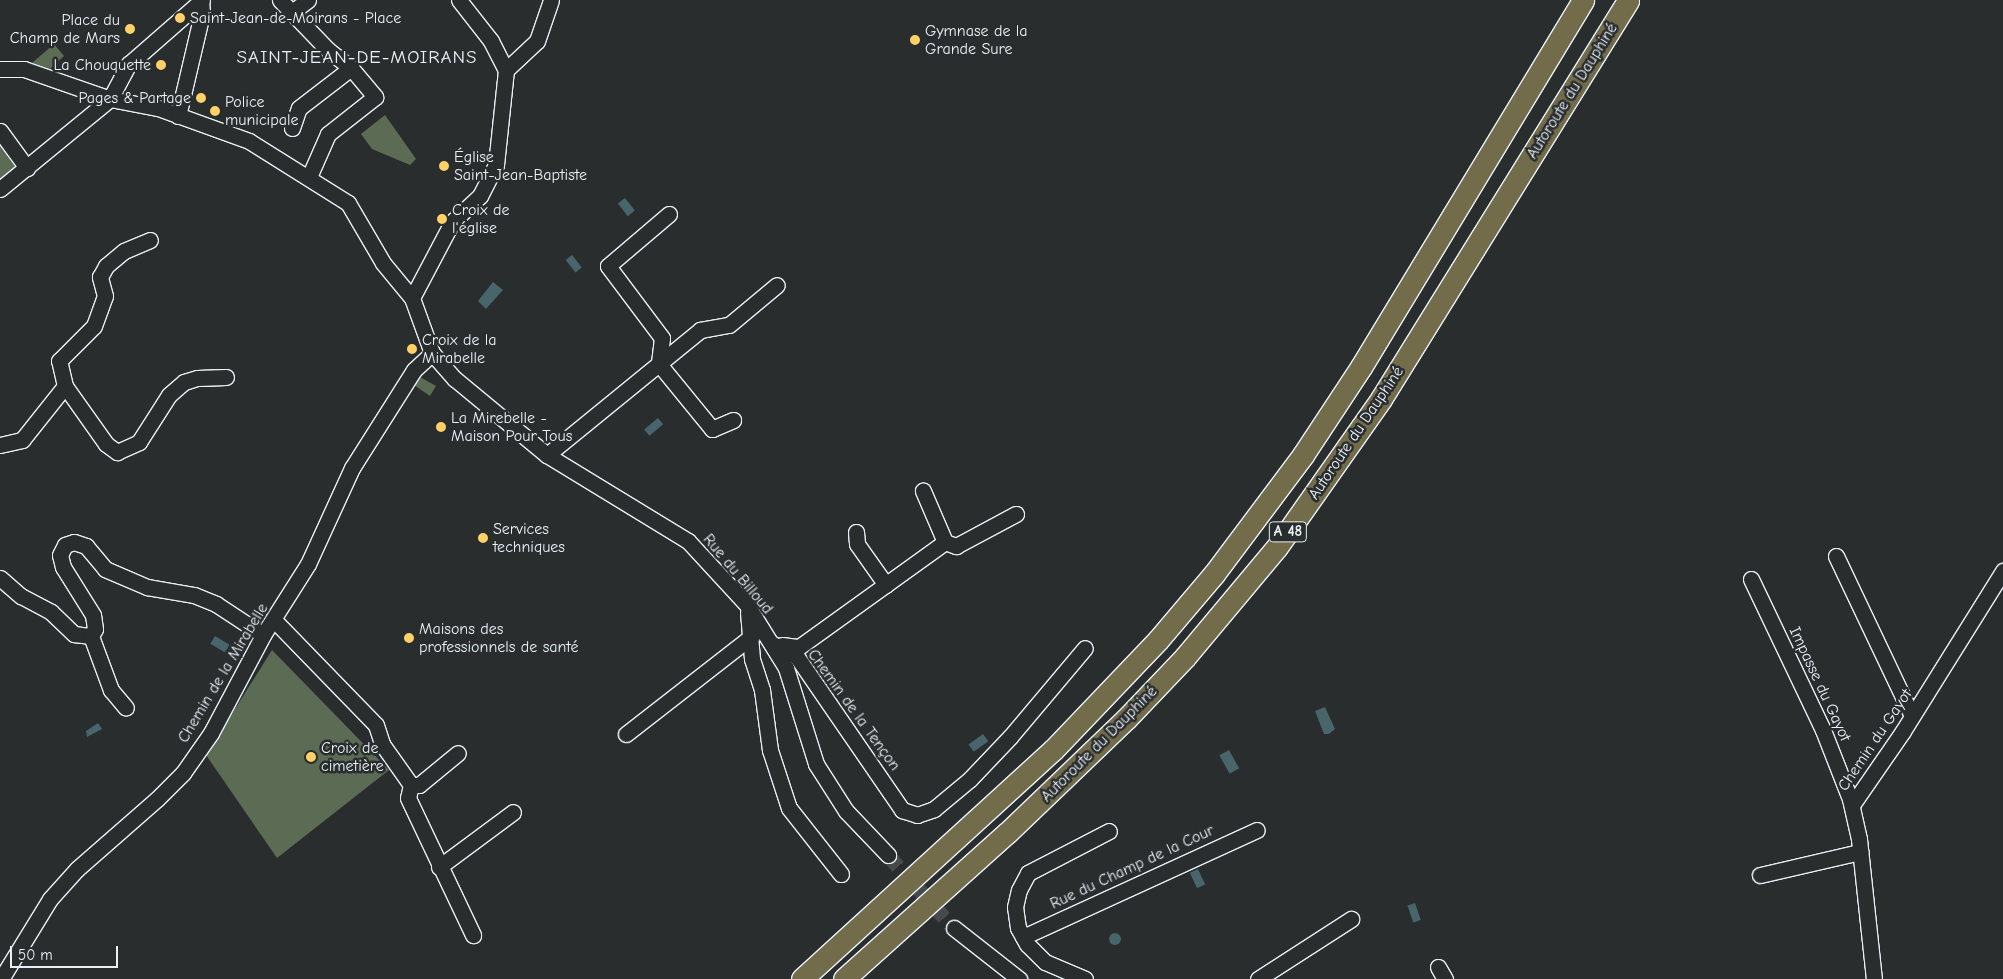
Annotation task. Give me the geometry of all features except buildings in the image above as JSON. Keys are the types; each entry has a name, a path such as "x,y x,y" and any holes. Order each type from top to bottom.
{"highway":[{"name":"Autoroute du Dauphiné","path":"802,979 1053,750 1132,668 1214,574 1303,455 1361,367 1582,0"},
{"name":"Autoroute du Dauphiné","path":"844,979 1014,827 1126,719 1185,657 1277,547 1381,399 1628,0"}],"street":[{"path":"0,189 110,99 130,64 201,0"},
{"path":"178,116 202,14 201,0"},
{"path":"280,0 328,50 351,68 375,97 328,134 309,176"},
{"path":"292,12 308,0"},
{"path":"412,298 452,222 480,196 496,165 506,70 491,41 459,0"},
{"path":"506,70 537,41 551,0"},
{"path":"292,128 298,108 351,68"},
{"path":"0,69 24,69 110,99 158,108 249,141 309,176 348,203 383,263 412,298 432,353 455,379 548,455 700,330 729,325 777,285"},
{"path":"0,131 27,168"},
{"path":"669,214 608,266 662,338 659,364 712,429 733,420"},
{"path":"150,240 124,251 106,266 100,277 105,296 94,326 59,361 64,386 106,444 117,452 139,442 169,395 184,382 197,378 226,377"},
{"name":"Chemin de la Mirabelle","path":"1,979 50,899 77,869 152,804 183,772 211,733 263,635 308,564 352,468 414,370 432,353"},
{"path":"0,445 22,440 64,386"},
{"name":"Rue du Billoud","path":"548,455 688,541 747,605 773,644 786,668 816,764 846,811 888,855"},
{"path":"923,492 945,542 956,546 1016,514"},
{"path":"856,532 857,544 886,585"},
{"path":"91,636 95,629 93,615 63,567 60,555 65,545 74,542 86,546 105,569 147,587 194,596 216,604 263,635"},
{"name":"Chemin de la Tençon","path":"773,644 799,647 945,542"},
{"path":"1836,556 1912,716"},
{"name":"Chemin du Gayot","path":"1874,979 1860,852 1852,805 1912,716 2003,571"},
{"path":"0,578 21,596 56,616 74,634 91,636"},
{"name":"Impasse du Gayot","path":"1751,579 1823,730 1852,805"},
{"path":"747,605 752,636 752,659 762,690 770,750 789,808 841,874"},
{"path":"274,620 376,725 382,744 411,784 418,785 458,753"},
{"path":"91,636 111,690 126,708"},
{"path":"626,734 752,636"},
{"name":"Chemin de la Tençon","path":"773,644 797,657 902,810 917,815 934,809 970,780 1010,737 1084,648"},
{"path":"411,784 408,798 439,867 473,935"},
{"path":"439,867 513,812"},
{"name":"Rue du Champ de la Cour","path":"1023,937 1257,830"},
{"path":"1085,979 1045,962 1023,937 1015,907 1028,873 1110,831"},
{"path":"1760,875 1860,852"},
{"path":"1258,979 1351,919"},
{"path":"954,928 1019,979"}],"green space":[{"path":"54,44 64,56 50,69 32,63"},
{"path":"385,115 416,159 410,165 372,149 361,134"},
{"path":"0,145 17,170 0,183"},
{"path":"420,377 436,386 430,396 414,385"},
{"path":"272,650 389,770 277,858 206,755"}],"water":[{"path":"625,198 635,211 628,216 618,204"},
{"path":"572,255 582,268 576,273 566,260"},
{"path":"493,282 503,290 486,309 478,301"},
{"path":"658,418 663,424 649,436 644,430"},
{"path":"215,636 230,645 225,652 210,644"},
{"path":"1325,707 1335,729 1329,734 1324,734 1315,711"},
{"path":"98,723 102,729 87,737 86,731"},
{"path":"983,734 988,741 974,752 968,745"},
{"path":"1229,750 1239,768 1230,774 1219,755"},
{"path":"1198,869 1205,884 1197,888 1190,873"},
{"path":"1415,903 1421,920 1413,923 1407,906"},
{"path":"1117,933 1120,934 1120,944 1113,945 1110,944 1109,937 1110,934"}],"tunnel":[{"path":"888,855 954,928"}],"place":[{"name":"Saint-Jean-de-Moirans - Place","path":"180,18"},
{"name":"Place du Champ de Mars","path":"130,29"},
{"name":"Gymnase de la Grande Sure","path":"915,40"},
{"name":"La Chouquette","path":"161,65"},
{"name":"Pages & Partage","path":"201,98"},
{"name":"Police municipale","path":"215,111"},
{"name":"Église Saint-Jean-Baptiste","path":"444,166"},
{"name":"Croix de l'église","path":"442,219"},
{"name":"Croix de la Mirabelle","path":"412,349"},
{"name":"La Mirebelle - Maison Pour Tous","path":"441,427"},
{"name":"Services techniques","path":"483,538"},
{"name":"Maisons des professionnels de santé","path":"409,638"},
{"name":"Croix de cimetière","path":"311,757"}],"district":[{"name":"SAINT-JEAN-DE-MOIRANS","path":"357,58"}]}
